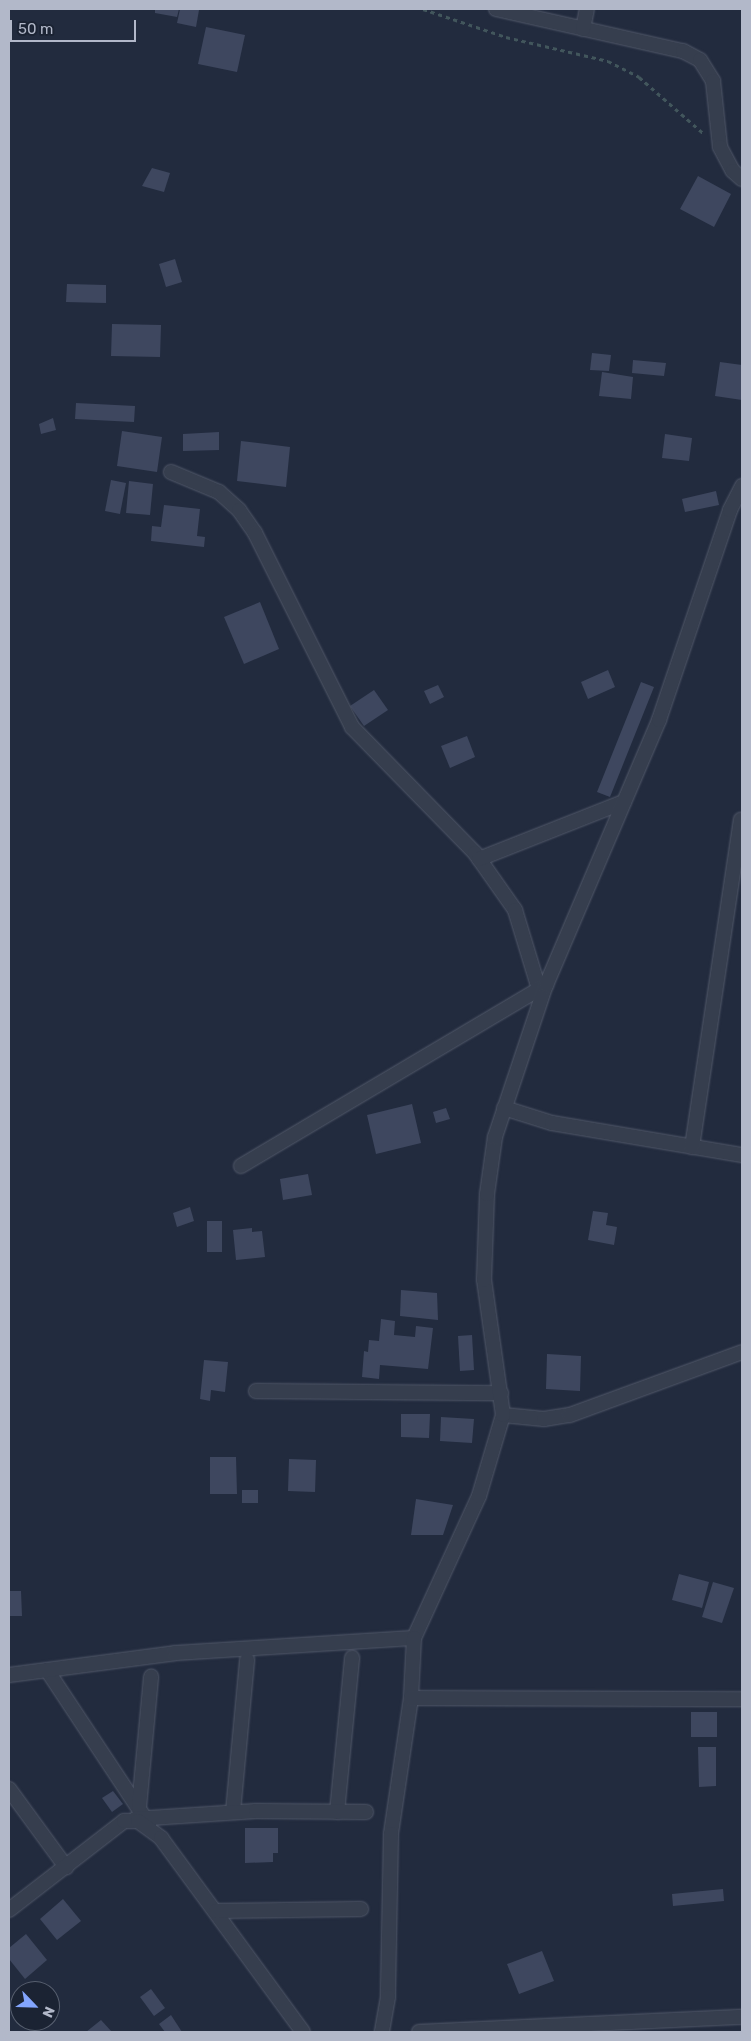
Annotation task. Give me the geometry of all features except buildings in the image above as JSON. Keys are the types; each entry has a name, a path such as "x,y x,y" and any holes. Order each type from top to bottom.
{"street":[{"path":"496,9 683,51 700,60 713,81 720,146 732,171 742,179"},
{"path":"583,29 587,9"},
{"path":"171,472 219,492 239,510 255,533 352,727 479,859 515,910 543,987"},
{"path":"382,2032 389,1987 392,1834 411,1698 414,1638 479,1496 503,1416 484,1280 487,1194 495,1137 543,987 669,695 730,510 742,486"},
{"path":"479,859 624,802"},
{"path":"692,1147 741,820"},
{"path":"241,1166 543,987"},
{"path":"504,1108 552,1123 742,1155"},
{"path":"503,1416 544,1419 570,1415 742,1352"},
{"path":"256,1391 501,1393"},
{"path":"9,1675 175,1653 414,1638"},
{"path":"337,1812 352,1658"},
{"path":"233,1812 247,1660"},
{"path":"47,1670 145,1817 303,2032"},
{"path":"145,1817 151,1677"},
{"path":"411,1698 742,1699"},
{"path":"9,1790 66,1867"},
{"path":"9,1910 129,1820 145,1817 233,1812 366,1812"},
{"path":"216,1912 361,1909"},
{"path":"419,2032 742,2017"}],"path":[{"path":"423,9 506,37 608,61 639,77 720,146"}]}
